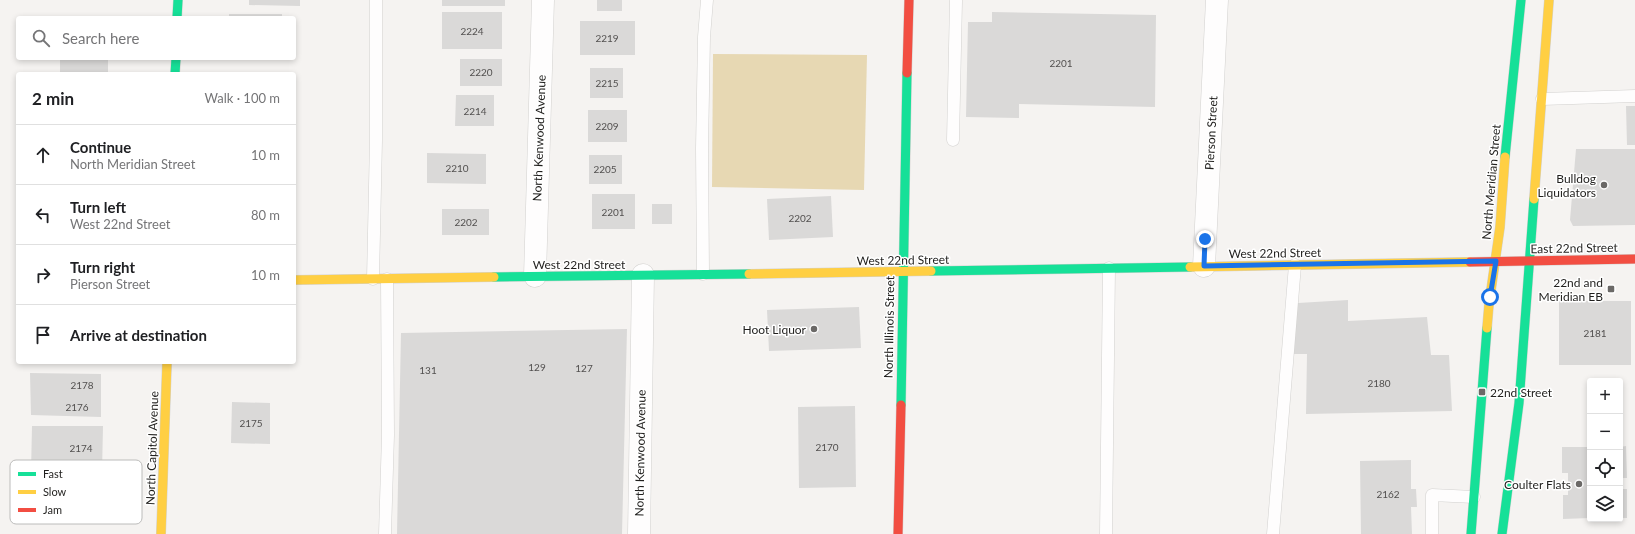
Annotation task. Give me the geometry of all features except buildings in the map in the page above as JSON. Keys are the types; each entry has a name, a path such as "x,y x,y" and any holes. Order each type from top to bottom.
{"main road":[{"path":"177,16 178,0"},
{"name":"North Illinois Street","path":"898,534 902,272 909,0"},
{"name":"North Meridian Street","path":"1471,534 1489,304 1496,261 1502,204 1509,109 1521,0"},
{"path":"1502,534 1519,403 1549,0"},
{"path":"175,72 176,60"},
{"name":"East 22nd Street","path":"1513,261 1635,259"},
{"name":"West 22nd Street","path":"296,280 902,272 1513,261"},
{"name":"North Capitol Avenue","path":"161,534 167,364"}],"street":[{"name":"North Kenwood Avenue","path":"535,276 543,0"},
{"name":"Pierson Street","path":"1204,266 1217,0"},
{"name":"North Kenwood Avenue","path":"639,534 642,275"}],"lane":[{"path":"373,279 376,140 376,0"},
{"path":"703,274 702,148 704,37 707,0"},
{"path":"953,140 956,1"},
{"path":"1542,99 1635,96"},
{"path":"1273,534 1295,265"},
{"path":"1106,534 1109,268"},
{"path":"385,534 388,434 387,279"},
{"path":"1432,534 1432,495 1474,497"}],"shaded area":[{"path":"713,54 867,55 864,190 712,187"}],"traffic: fast":[{"path":"177,16 178,0"},
{"path":"1505,157 1521,0"},
{"path":"175,72 176,60"},
{"path":"901,405 907,73"},
{"path":"1502,534 1519,403 1534,199"},
{"path":"931,271 1190,267"},
{"path":"494,277 749,274"},
{"path":"1471,534 1487,328"}],"traffic: slow":[{"path":"1534,199 1549,0"},
{"path":"1487,328 1500,227 1505,157"},
{"path":"1190,267 1470,262"},
{"path":"749,274 931,271"},
{"path":"296,280 494,277"},
{"path":"161,534 167,364"}],"traffic: jam":[{"path":"907,73 909,0"},
{"path":"1470,262 1635,259"},
{"path":"898,534 901,405"}],"place":[{"name":"Bulldog Liquidators","path":"1604,185"},
{"name":"22nd and Meridian EB","path":"1611,289"},
{"name":"Hoot Liquor","path":"814,329"},
{"name":"22nd Street","path":"1482,392"},
{"name":"Coulter Flats","path":"1579,484"}],"route":[{"path":"1205,239 1204,266 1496,261 1490,297"}]}
